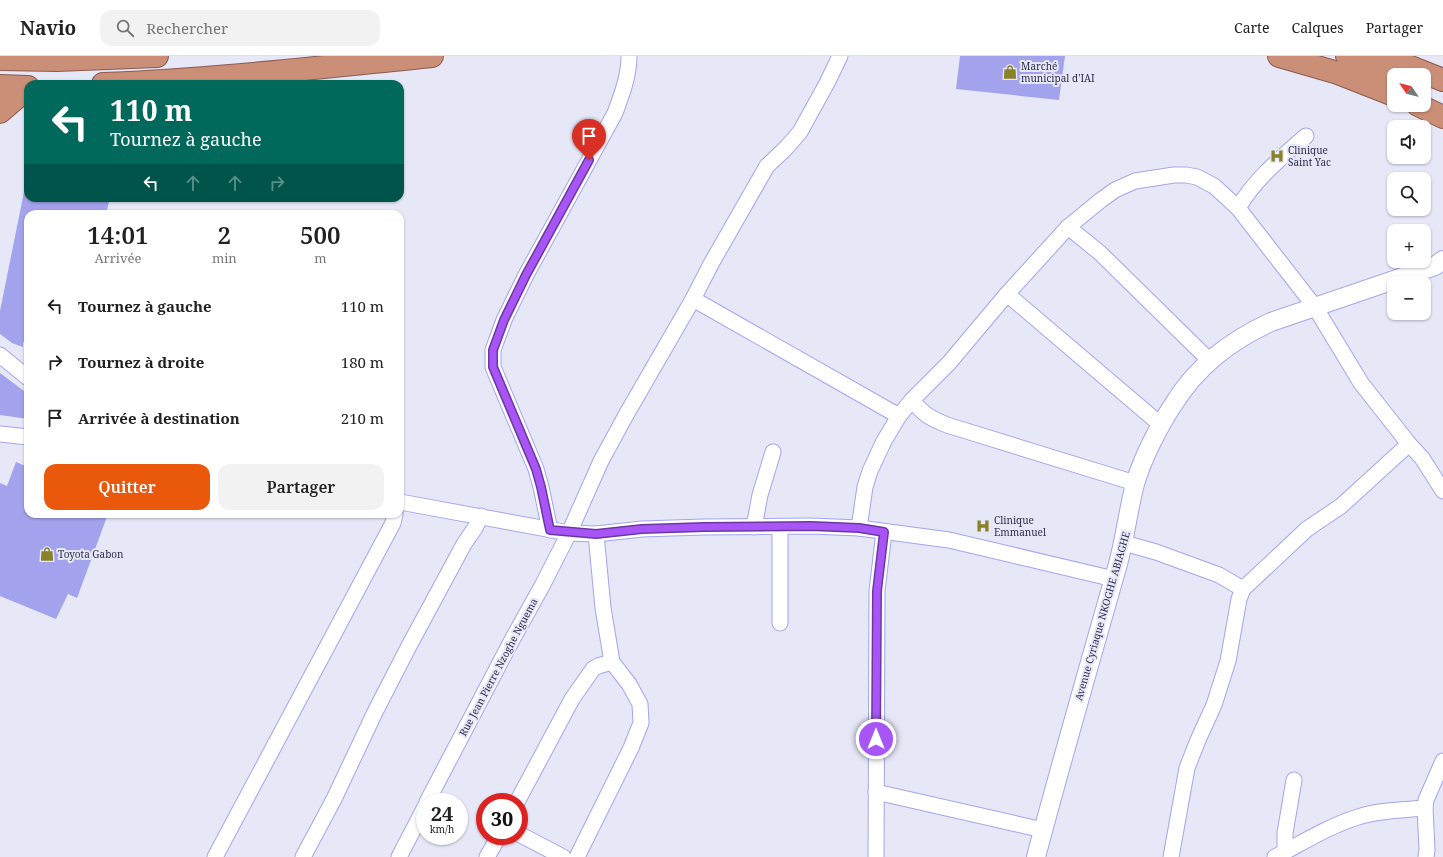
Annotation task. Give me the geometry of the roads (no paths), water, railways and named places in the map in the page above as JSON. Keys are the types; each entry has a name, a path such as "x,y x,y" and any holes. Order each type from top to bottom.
{"highway":[{"path":"0,59 32,58 57,60 157,56"},
{"path":"170,80 432,56"},
{"path":"1279,56 1338,73 1387,92"},
{"path":"1347,56 1387,72"},
{"path":"1383,56 1443,80"},
{"path":"1414,56 1443,69"},
{"path":"0,86 24,87"},
{"path":"1431,90 1443,95"},
{"path":"0,112 24,91"},
{"path":"1431,111 1443,117"}],"street":[{"path":"550,530 536,469 493,367 493,350 504,320 526,275 616,113 625,87 629,67 629,56"},
{"name":"Rue Jean Pierre Nzoghe Nguema","path":"432,793 569,533 601,461 626,415 767,166 800,132 840,56"},
{"path":"1238,208 1244,198 1270,168 1306,136"},
{"path":"859,528 865,488 870,471 884,441 899,416 912,400 949,363 1007,294 1068,226 1115,190 1135,181 1174,174 1197,178 1214,186 1238,208 1315,307 1361,383 1409,444 1422,458 1443,491"},
{"path":"1068,226 1099,252 1210,361"},
{"name":"Avenue Cyriaque NKOGHE ABIAGHE","path":"1036,857 1066,744 1124,543 1135,483 1154,437 1185,386 1210,361 1228,346 1249,332 1271,322 1435,266 1443,260"},
{"path":"1007,294 1161,425"},
{"path":"693,299 899,416"},
{"path":"0,355 24,375"},
{"path":"912,400 921,411 930,418 946,425 1135,483"},
{"path":"0,434 24,437"},
{"path":"1171,857 1187,768 1217,697 1228,661 1239,599 1243,589 1307,529 1341,506 1409,444"},
{"path":"754,527 760,495 773,452"},
{"path":"404,503 569,533 596,534 642,529 704,527 811,526 859,528 949,540 1114,579"},
{"path":"303,857 334,799 376,710 409,646 464,544 481,516"},
{"path":"215,857 395,518"},
{"path":"780,527 780,623"},
{"path":"876,857 877,591 884,532"},
{"path":"577,857 631,748 641,723 640,704 629,684 612,662 603,608 596,534"},
{"path":"1124,543 1163,554 1218,576 1243,589"},
{"path":"522,793 572,699 593,669 612,662"},
{"path":"1426,857 1426,800 1443,761"},
{"path":"1280,854 1294,780"},
{"path":"876,792 1043,830"},
{"path":"1280,854 1312,837 1358,817 1388,811 1425,808"},
{"path":"399,857 416,824"},
{"path":"528,839 563,857"},
{"path":"487,857 493,845"}],"place":[{"name":"Marché municipal d'IAI","path":"1010,72"},
{"name":"Clinique Saint Yac","path":"1277,156"},
{"name":"Clinique Emmanuel","path":"983,526"},
{"name":"Toyota Gabon","path":"47,554"}]}
